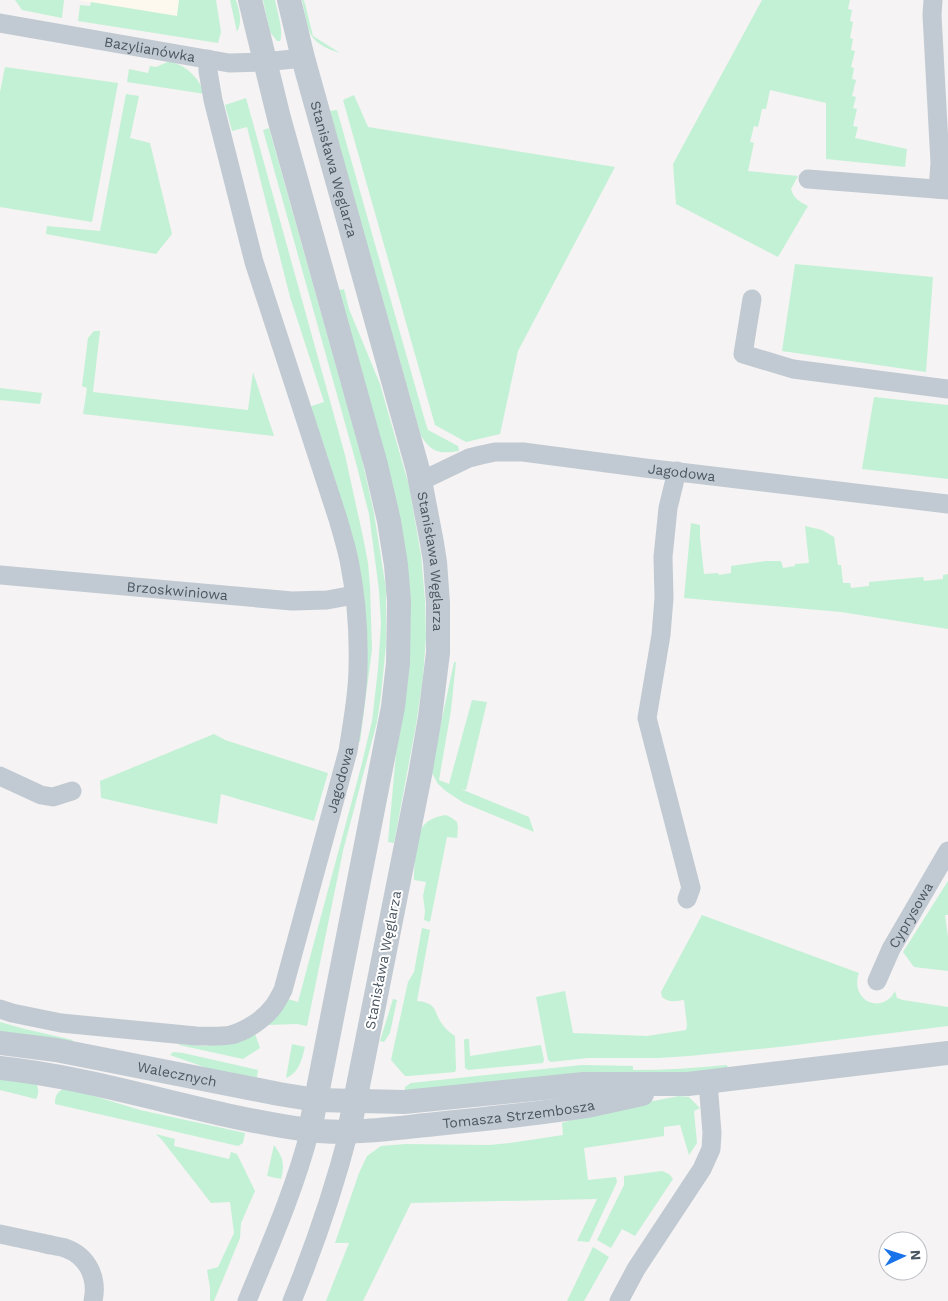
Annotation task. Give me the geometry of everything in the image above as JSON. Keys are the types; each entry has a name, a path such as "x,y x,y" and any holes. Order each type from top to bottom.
{"street":[{"path":"247,1301 288,1201 306,1148 310,1130 393,707 398,663 400,601 393,542 376,465 279,118 250,0"},
{"name":"Stanisława Węglarza","path":"289,0 302,58 421,481 436,569 437,666 430,717 349,1131"},
{"path":"808,179 943,189 932,25 933,0"},
{"name":"Bazylianówka","path":"0,23 229,63 302,58"},
{"name":"Jagodowa","path":"0,1009 61,1023 196,1036 231,1035 255,1024 273,1007 283,990 348,751 358,669 358,629 349,560 338,519 254,262 217,116 208,70 208,59"},
{"path":"752,299 743,354 793,369 948,389"},
{"name":"Jagodowa","path":"421,481 469,458 507,451 538,453 948,504"},
{"path":"677,471 668,508 663,557 664,598 661,635 647,718 691,888 687,899"},
{"name":"Brzoskwiniowa","path":"0,575 292,601 327,600 354,595"},
{"path":"0,776 41,795 53,797 72,791"},
{"name":"Cyprysowa","path":"877,981 891,949 948,850"},
{"name":"Walecznych","path":"0,1043 56,1050 266,1092 316,1100 356,1101"},
{"name":"Tomasza Strzembosza","path":"349,1131 388,1129 553,1111 698,1083 948,1053"},
{"name":"Walecznych","path":"0,1068 53,1074 273,1124 310,1130 349,1131"},
{"path":"619,1301 636,1269 702,1169 711,1150 712,1133 698,1083"},
{"name":"Tomasza Strzembosza","path":"356,1101 404,1102 584,1084 698,1083"},
{"path":"292,1301 320,1229 349,1131"},
{"path":"0,1234 65,1248 78,1255 88,1264 93,1278 93,1301"}],"shaded area":[{"path":"77,0 179,0 177,16"}],"green space":[{"path":"15,0 64,0 62,18 22,10"},
{"path":"179,0 216,0 221,32 218,43 78,21 80,5 90,6 91,2 177,16"},
{"path":"230,0 236,0 239,12 240,24 237,32"},
{"path":"263,0 275,0 281,27 280,41 277,41 270,32"},
{"path":"302,0 304,0 313,36 340,53 321,45 315,40 308,28"},
{"path":"762,0 850,0 848,9 852,10 850,21 853,22 850,38 853,39 851,50 855,51 851,67 854,68 852,79 856,80 852,96 856,97 853,108 857,109 853,126 858,127 855,138 907,149 905,167 826,159 826,103 770,90 766,109 762,109 758,127 754,126 750,142 754,143 748,171 798,176 791,189 792,192 799,201 808,206 778,257 676,204 673,164"},
{"path":"170,61 192,73 205,94 127,82 129,69 148,73 150,66 156,67"},
{"path":"5,67 118,83 92,222 0,207 0,92"},
{"path":"126,94 139,96 130,138 150,143 172,234 156,254 46,234 47,226 100,231"},
{"path":"354,95 368,127 615,167 518,351 500,434 466,442 435,425 343,100"},
{"path":"246,98 345,455 368,563 372,649 360,742 357,741 365,672 309,407 324,402 290,297 247,127 232,131 225,105"},
{"path":"337,110 428,430 458,446 459,451 437,451 429,446 421,436 329,111"},
{"path":"269,128 361,455 374,513 386,589 386,645 377,722 343,851 307,1026 297,1024 266,1025 288,999 298,1002 372,721 381,624 379,590 369,514 263,130"},
{"path":"795,264 933,277 926,372 782,351"},
{"path":"344,289 349,309 380,384 409,486 421,555 426,637 423,677 394,843 388,842 396,754 409,672 410,636 339,290"},
{"path":"94,331 100,331 93,392 248,410 253,372 274,436 83,414 87,388 82,386 88,338"},
{"path":"0,388 42,393 40,404 0,400"},
{"path":"874,397 948,405 948,479 862,469"},
{"path":"691,523 700,525 704,574 718,573 719,575 731,573 731,566 766,561 781,561 783,568 795,566 795,564 809,563 805,526 822,530 834,537 843,583 850,583 851,588 869,586 869,582 923,577 924,581 943,579 943,575 948,574 948,629 841,612 684,598"},
{"path":"454,662 456,662 451,710 439,780 449,784 472,700 487,702 466,790 461,789 529,817 534,832 464,803 438,784 431,771"},
{"path":"214,734 225,740 328,773 314,821 221,794 217,824 101,798 100,781"},
{"path":"446,815 457,822 457,838 447,837 430,922 424,920 423,896 426,882 414,880 416,851 419,835 424,825 434,818"},
{"path":"948,881 948,915 945,915 948,937 948,971 914,967 903,952"},
{"path":"702,915 859,973 857,983 859,991 868,1001 882,1003 889,999 895,991 897,998 903,1000 948,1007 948,1026 689,1056 587,1058 551,1062 548,1060 536,997 565,991 573,1033 647,1036 686,1030 684,1000 667,1000 662,997 661,992"},
{"path":"422,928 430,930 417,1001 433,1006 443,1025 455,1036 456,1069 455,1072 405,1076 391,1060 408,982 414,972"},
{"path":"393,999 397,1000 390,1033 384,1042 380,1041"},
{"path":"0,1022 73,1040 72,1042 0,1032"},
{"path":"255,1034 260,1048 243,1059 179,1045 221,1045"},
{"path":"465,1039 469,1039 470,1056 541,1045 544,1060 543,1063 468,1070 465,1068"},
{"path":"292,1044 305,1047 297,1069 286,1078"},
{"path":"173,1052 258,1070 256,1083 244,1081 170,1055"},
{"path":"582,1065 633,1066 633,1070 727,1065 728,1068 405,1092 405,1087 411,1083"},
{"path":"0,1075 36,1083 38,1095 36,1099 0,1090"},
{"path":"65,1088 140,1110 245,1133 243,1143 238,1146 55,1104 57,1094"},
{"path":"679,1096 689,1097 700,1108 694,1111 697,1143 689,1155 680,1125 664,1127 664,1136 584,1148 588,1180 616,1177 617,1182 589,1242 577,1241 597,1199 411,1203 363,1301 326,1301 349,1243 335,1243 359,1173 367,1156 381,1146 405,1144 489,1145 563,1135 562,1123 597,1112"},
{"path":"156,1134 175,1139 174,1146 229,1159 231,1152 237,1154 255,1191 241,1223 240,1238 214,1301 210,1301 207,1270 218,1267 234,1233 230,1202 211,1203"},
{"path":"274,1145 282,1161 281,1179 267,1176"},
{"path":"662,1171 669,1174 673,1179 635,1236 622,1229 611,1248 597,1240 624,1185 624,1176"},
{"path":"593,1247 609,1257 584,1301 567,1301"}]}
